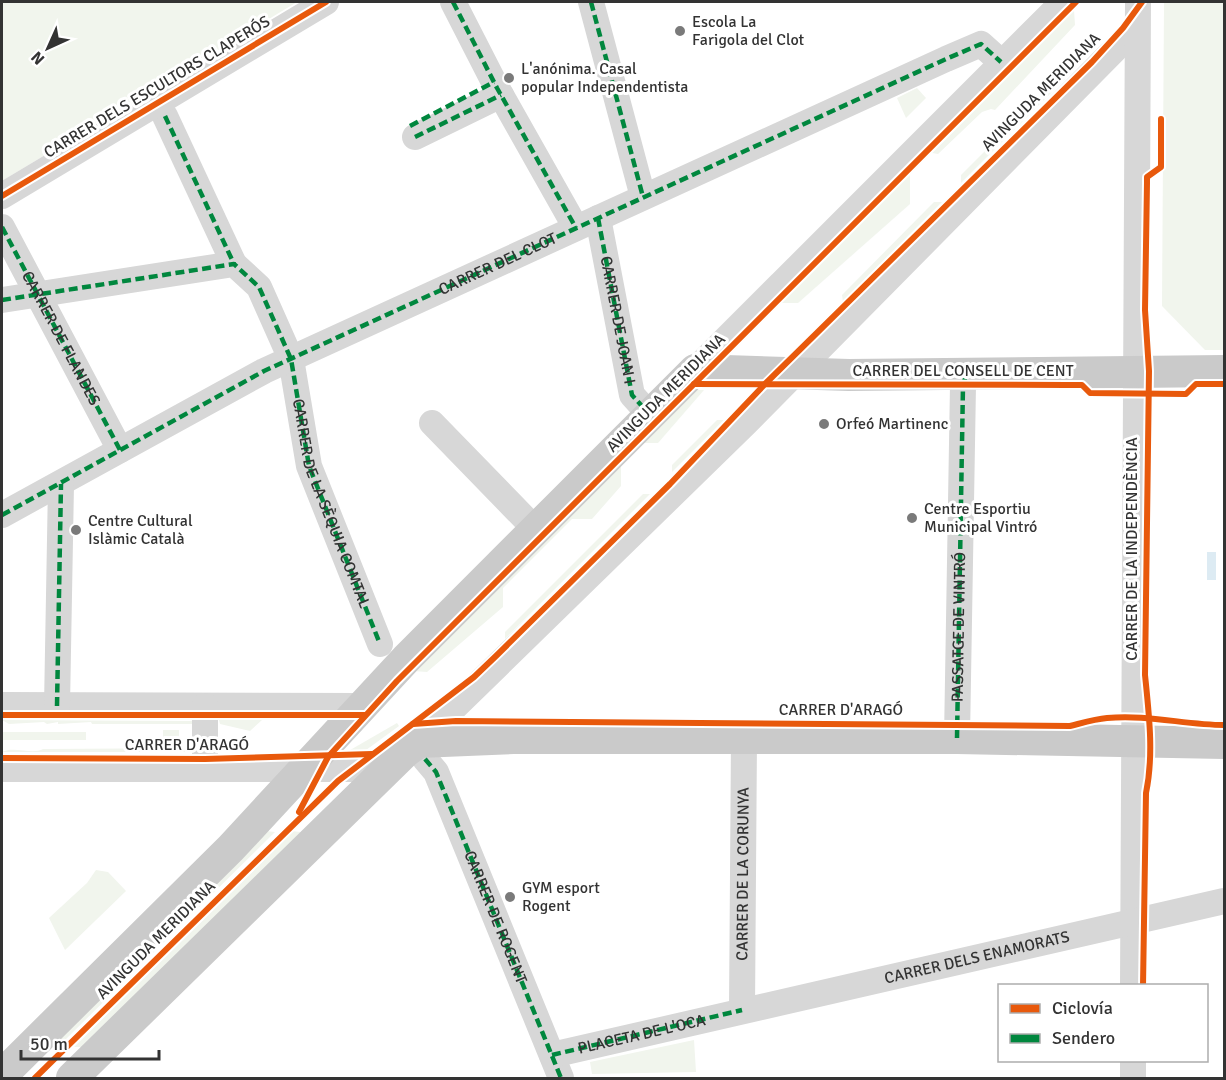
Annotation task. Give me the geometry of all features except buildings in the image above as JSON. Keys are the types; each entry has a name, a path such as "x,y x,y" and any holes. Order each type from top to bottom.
{"main road":[{"name":"CARRER DEL CONSELL DE CENT","path":"695,370 849,375 1224,371"},
{"name":"AVINGUDA MERIDIANA","path":"2,1075 231,848 361,706 695,370"},
{"name":"CARRER D'ARAGÓ","path":"422,750 513,738 957,738 1224,743"},
{"name":"AVINGUDA MERIDIANA","path":"72,1078 405,752 422,750"}],"street":[{"name":"CARRER DELS ESCULTORS CLAPERÓS","path":"2,196 326,2"},
{"name":"CARRER DE JOAN I","path":"453,2 498,89 587,223 632,394 650,415"},
{"path":"591,2 643,197"},
{"name":"AVINGUDA MERIDIANA","path":"695,370 1063,2"},
{"name":"CARRER DE LA INDEPENDÈNCIA","path":"1133,984 1138,371 1138,2"},
{"name":"AVINGUDA MERIDIANA","path":"422,750 1137,27"},
{"name":"CARRER DEL CLOT","path":"2,515 220,393 643,197 981,44 1001,62"},
{"path":"413,132 498,89"},
{"path":"2,300 226,266 198,189 165,116"},
{"name":"CARRER DE FLANDES","path":"2,227 120,450"},
{"name":"CARRER DE LA SÈQUIA COMTAL","path":"226,266 259,287 291,359 309,466 380,644"},
{"name":"PASSATGE DE VINTRÓ","path":"957,738 963,385 967,372"},
{"path":"432,423 536,530"},
{"path":"57,706 61,484"},
{"path":"2,705 361,706"},
{"name":"CARRER D'ARAGÓ","path":"205,706 206,768"},
{"name":"CARRER DE LA CORUNYA","path":"736,1011 744,738"},
{"name":"CARRER D'ARAGÓ","path":"2,769 304,768 353,770 422,750"},
{"name":"CARRER DE ROGENT","path":"422,750 436,772 561,1078"},
{"name":"CARRER DELS ENAMORATS","path":"736,1011 1224,901"},
{"name":"PLACETA DE L'OCA","path":"552,1055 736,1011"},
{"path":"1132,1078 1133,1062"}],"shaded area":[{"path":"2,2 297,2 2,181"},
{"path":"1164,2 1224,2 1224,350 1205,350 1162,306"},
{"path":"1074,10 1075,25 995,110 982,112 938,154 932,153"},
{"path":"1065,71 1073,71 961,183 961,175"},
{"path":"917,88 926,98 906,118 897,98"},
{"path":"910,174 910,204 798,303 781,303"},
{"path":"934,202 942,202 843,302 842,295"},
{"path":"694,390 704,390 658,443 642,443"},
{"path":"717,420 724,420 672,472 672,465"},
{"path":"621,464 621,486 592,519 572,519 503,588 503,607 427,672 413,671"},
{"path":"643,494 650,494 505,639 505,632"},
{"path":"1207,552 1216,552 1216,580 1207,580"},
{"path":"2,720 201,720 201,724 92,724 91,722 58,724 58,722 47,724 44,722 9,724"},
{"path":"219,720 262,720 250,731 220,724"},
{"path":"397,723 399,726 366,750 345,753"},
{"path":"163,730 179,730 179,742 163,742"},
{"path":"3,732 86,732 86,740 3,740"},
{"path":"201,748 201,752 2,752 43,749"},
{"path":"266,831 275,832 58,1047 49,1047"},
{"path":"291,831 301,832 83,1047 74,1047"},
{"path":"96,870 108,872 126,891 65,950 49,918 87,883"},
{"path":"694,1040 696,1072 592,1074 590,1062"}],"marked path":[{"path":"453,2 497,88 576,228"},
{"path":"591,2 643,197"},
{"path":"2,515 264,371 946,59 981,44 1001,62"},
{"path":"410,126 494,82"},
{"path":"415,137 501,95"},
{"path":"165,116 234,264"},
{"path":"598,218 632,395 650,415"},
{"path":"2,227 120,450"},
{"path":"2,300 234,264 259,287 291,359 309,466 380,644"},
{"path":"957,738 963,385 967,372"},
{"path":"57,706 61,484"},
{"path":"425,759 436,772 561,1078"},
{"path":"552,1055 742,1010"}],"cycle path":[{"path":"2,196 326,2"},
{"path":"299,812 328,757 397,681 1076,2"},
{"path":"35,1078 338,781 474,677 496,656 670,484 765,384 1092,62 1123,28 1142,2"},
{"path":"1143,984 1146,793 1150,749 1145,675 1149,371 1145,310 1147,177 1161,167 1161,119"},
{"path":"694,384 1082,385 1090,393 1186,394 1196,384 1224,384"},
{"path":"2,715 365,715"},
{"path":"413,724 456,721 1070,726 1098,719 1122,717 1224,725"},
{"path":"2,758 205,759 372,754"}],"place":[{"name":"Escola La Farigola del Clot","path":"680,31"},
{"name":"L'anónima. Casal popular Independentista","path":"509,78"},
{"name":"Orfeó Martinenc","path":"824,424"},
{"name":"Centre Esportiu Municipal Vintró","path":"912,518"},
{"name":"Centre Cultural Islàmic Català","path":"76,530"},
{"name":"GYM esport Rogent","path":"510,897"}]}
